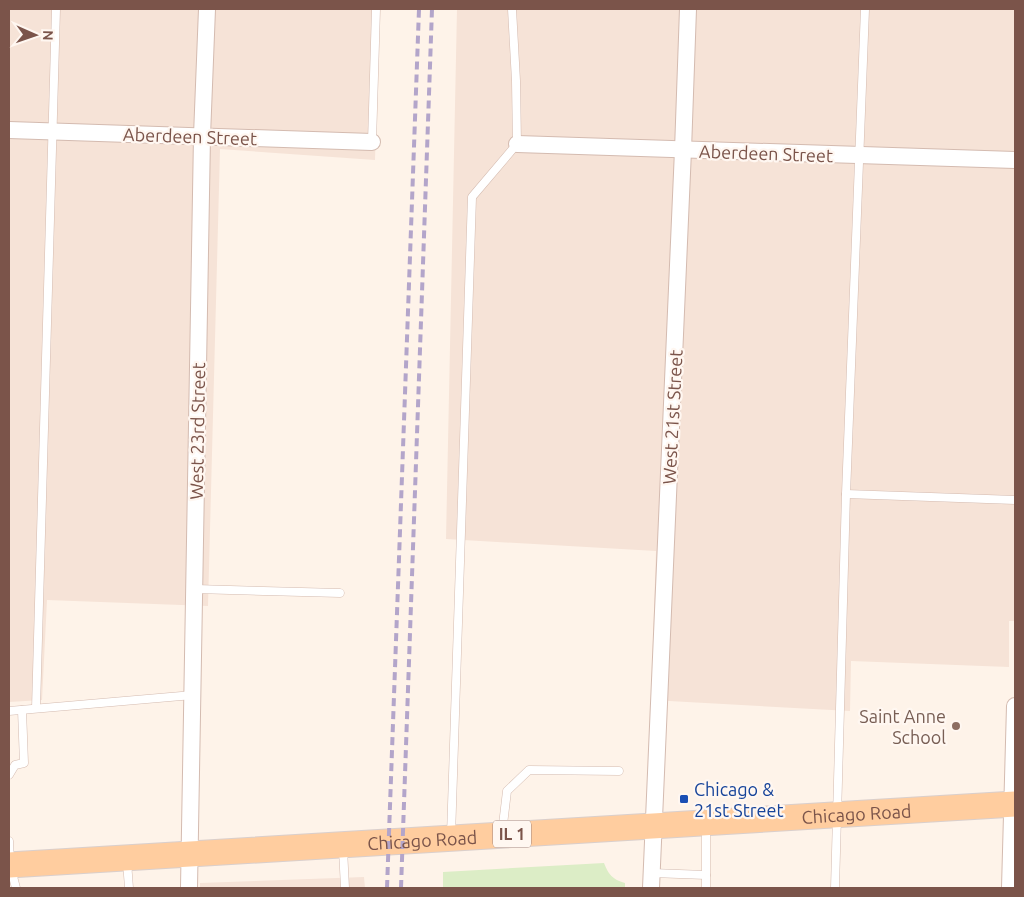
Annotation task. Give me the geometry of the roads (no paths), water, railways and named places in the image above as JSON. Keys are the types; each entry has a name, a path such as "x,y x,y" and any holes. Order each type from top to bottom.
{"main road":[{"name":"Chicago Road","path":"11,865 1014,804"}],"street":[{"name":"West 23rd Street","path":"189,888 202,136 207,9"},
{"name":"West 21st Street","path":"652,881 684,150 688,9"},
{"name":"Aberdeen Street","path":"9,130 372,142"},
{"name":"Aberdeen Street","path":"517,144 1015,160"},
{"path":"1010,888 1014,804 1015,706"}],"lane":[{"path":"36,708 56,9"},
{"path":"372,142 376,9"},
{"path":"451,838 472,197 517,144 512,9"},
{"path":"835,888 846,494 861,155 865,9"},
{"path":"846,494 1015,500"},
{"path":"195,589 340,593"},
{"path":"9,711 193,695"},
{"path":"9,774 16,765 24,763 22,710"},
{"path":"502,835 507,791 529,770 619,771"},
{"path":"706,822 706,888"},
{"path":"342,844 345,888"},
{"path":"127,858 129,888"},
{"path":"652,881 706,875"}],"railway":[{"path":"387,888 419,9"},
{"path":"401,888 432,9"}],"place":[{"name":"Saint Anne School","path":"956,726"},
{"name":"Chicago & 21st Street","path":"684,799"}]}
